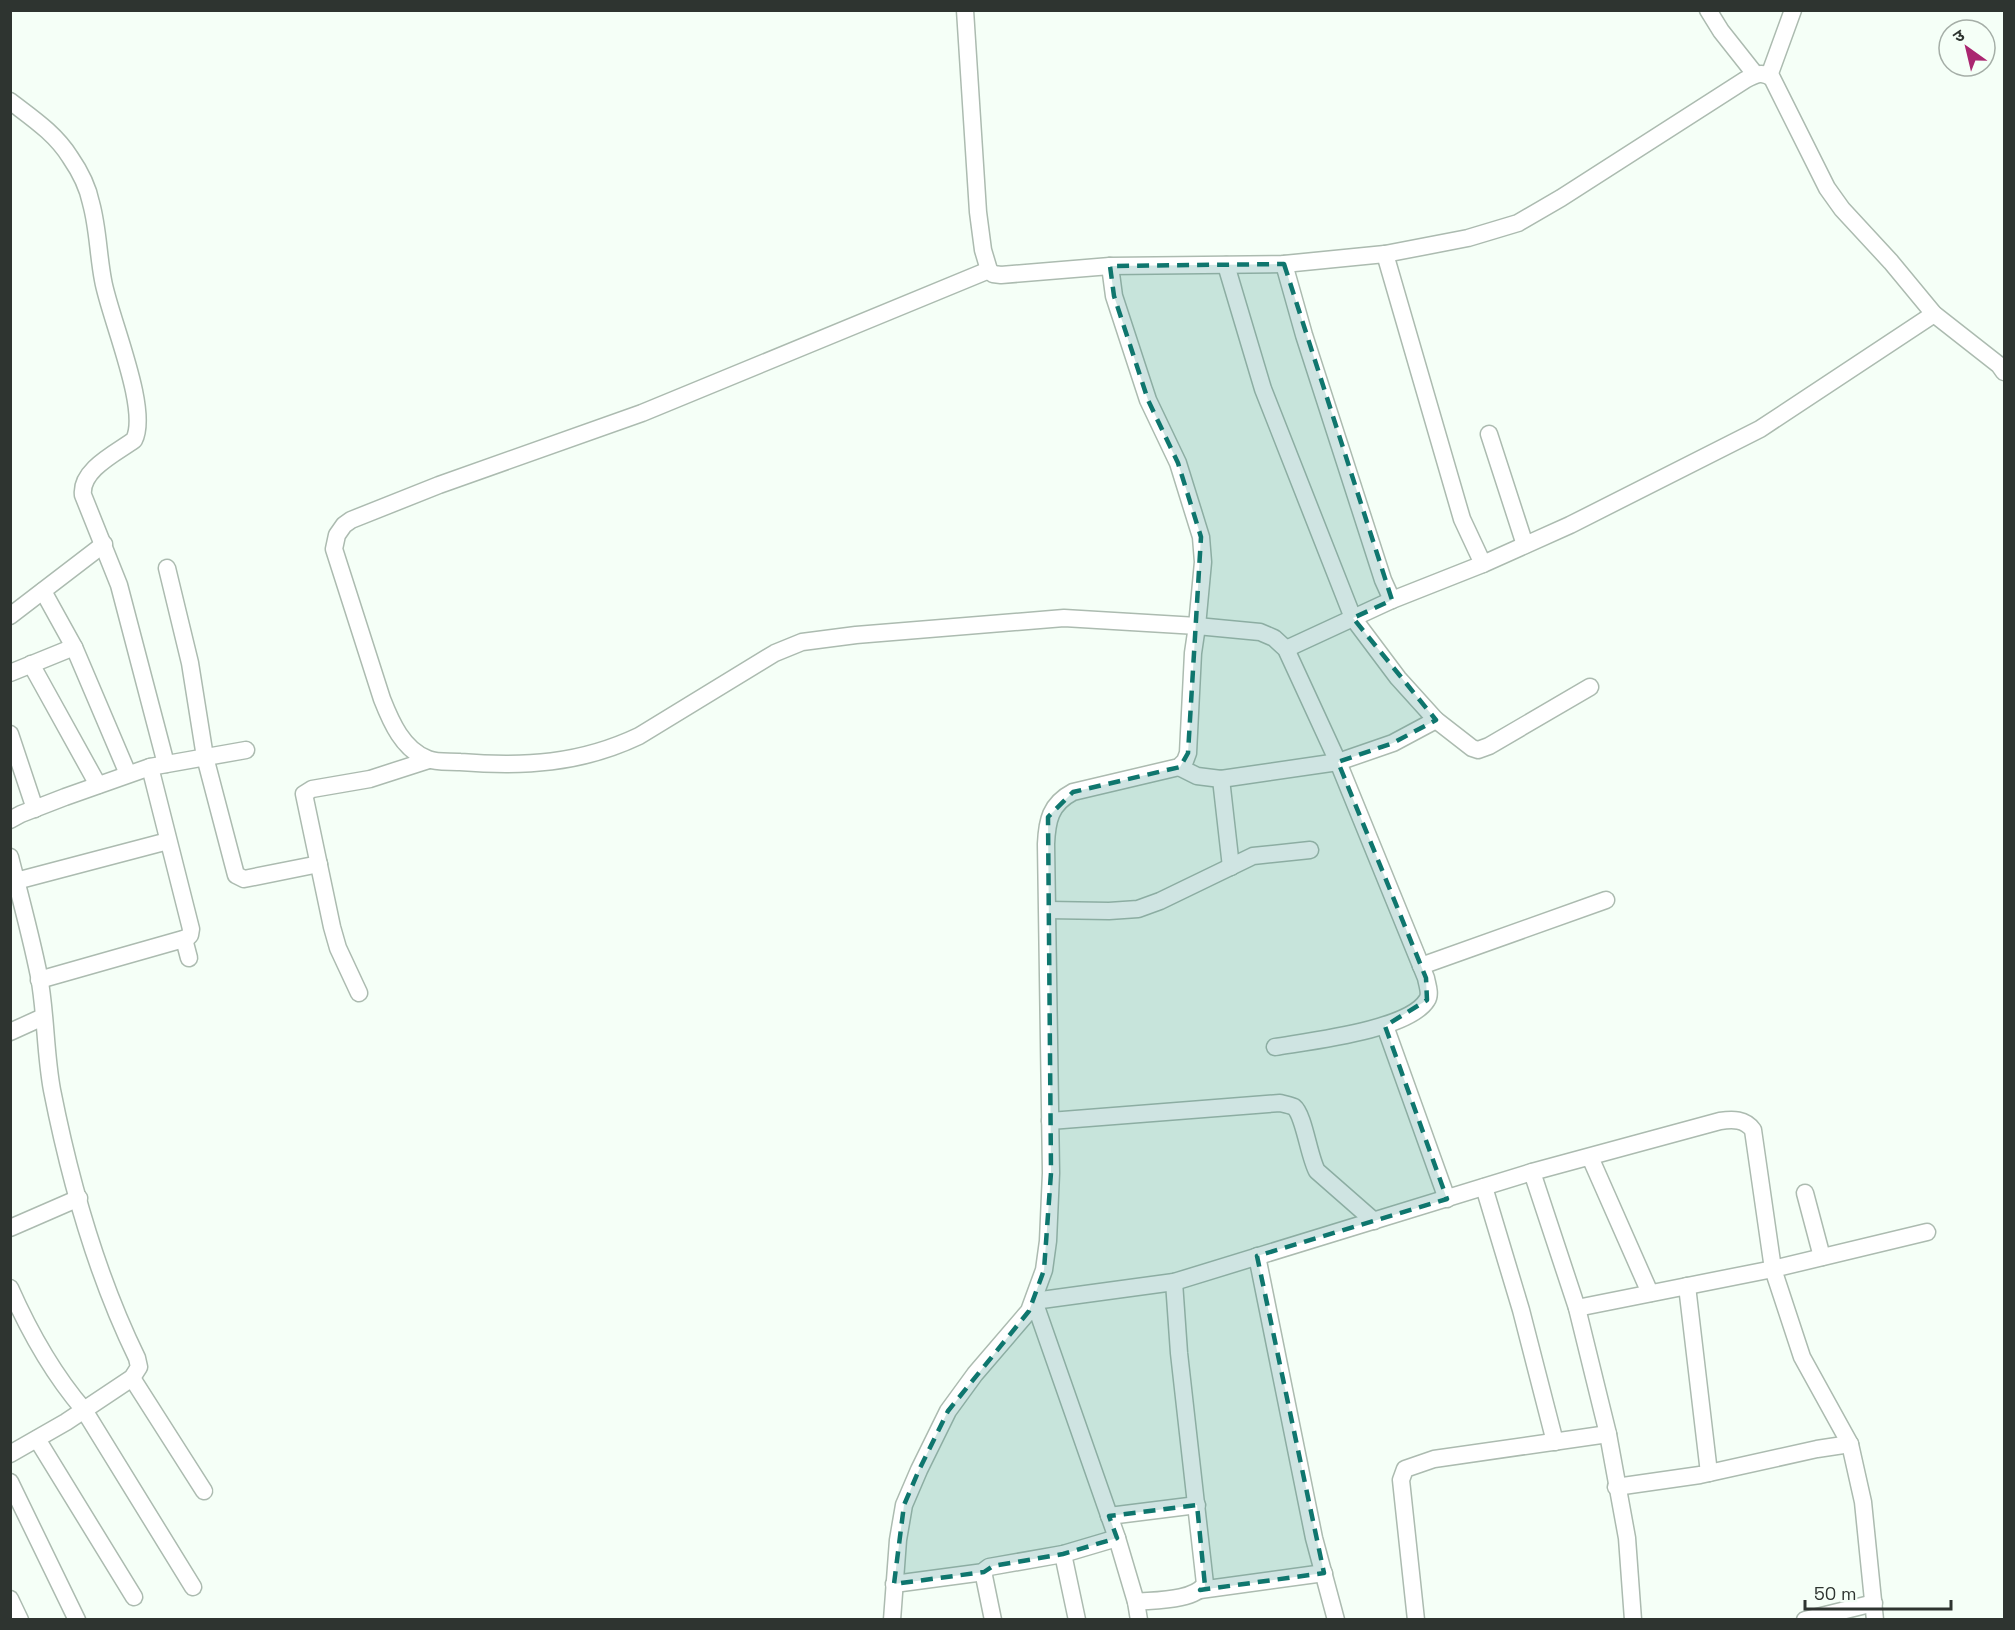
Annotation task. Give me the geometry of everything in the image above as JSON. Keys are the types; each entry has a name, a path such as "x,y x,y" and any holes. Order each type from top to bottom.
{"street":[{"path":"965,10 978,212 983,250 989,270 993,274 1001,275 1110,267 1284,264 1385,254 1468,238 1518,223 1762,75 1793,10"},
{"path":"1708,10 1721,31 1762,75 1776,85 1832,195 1842,209 1891,262 1934,314 1999,365 2004,372"},
{"path":"10,101 54,136 71,158 91,200 103,282 131,375 136,410 135,438 90,472 82,486 82,495 119,585 158,766 168,841 191,928 190,935 184,939 39,980"},
{"path":"1385,254 1462,519 1483,564"},
{"path":"1284,264 1307,346 1383,580 1392,600"},
{"path":"1226,265 1263,390 1353,618 1398,678 1436,720 1478,750 1489,746 1590,687"},
{"path":"892,1620 898,1540 904,1505 948,1411 975,1374 1029,1311 1047,1255 1051,1173 1048,817 1064,796 1072,792 1179,767 1185,761 1188,753 1193,653 1203,562 1201,537 1178,463 1145,390 1114,296 1110,267"},
{"path":"429,760 416,752 403,739 392,723 382,699 334,544 336,535 344,525 351,520 439,485 642,413 989,270"},
{"path":"1286,649 1392,600 1483,564 1570,525 1760,429 1934,314"},
{"path":"1489,434 1525,545"},
{"path":"10,616 104,544"},
{"path":"167,568 190,663 204,757 236,875 244,879 319,864"},
{"path":"43,591 74,647 128,774"},
{"path":"359,993 338,948 304,796 305,792 384,776 429,760 502,764 541,763 590,756 639,736 775,653 802,642 867,634 1064,618 1260,632 1274,638 1286,649 1338,762 1428,987 1427,1000 1412,1014 1385,1026 1275,1047"},
{"path":"10,673 74,647"},
{"path":"31,664 98,785"},
{"path":"1179,767 1197,776 1221,779 1338,762 1393,743 1436,720"},
{"path":"10,734 35,809"},
{"path":"10,820 128,774 158,766 246,750"},
{"path":"1221,779 1231,867"},
{"path":"16,881 168,841"},
{"path":"1048,910 1138,909 1260,854 1310,850"},
{"path":"10,857 39,980 52,1089 79,1198 95,1256 113,1306 139,1363 137,1372 132,1377 84,1410 10,1454"},
{"path":"1421,966 1606,900"},
{"path":"184,939 189,958"},
{"path":"10,1032 43,1017"},
{"path":"1385,1026 1447,1198"},
{"path":"1050,1121 1280,1103 1292,1106 1300,1116 1311,1162 1317,1171 1374,1221"},
{"path":"1034,1301 1174,1282 1532,1172 1720,1121 1735,1120 1748,1124 1754,1134 1773,1269 1802,1357 1850,1444 1863,1502 1874,1611 1805,1620"},
{"path":"1590,1157 1650,1293"},
{"path":"1532,1172 1577,1308 1608,1434 1627,1538 1633,1620"},
{"path":"1484,1187 1521,1310 1556,1442"},
{"path":"1805,1193 1822,1257"},
{"path":"10,1228 79,1198"},
{"path":"1577,1308 1773,1269 1927,1232"},
{"path":"1257,1256 1314,1538 1336,1620"},
{"path":"1174,1282 1179,1353 1205,1584 1200,1590"},
{"path":"1687,1286 1709,1473"},
{"path":"10,1288 34,1336 73,1397 84,1410 194,1587"},
{"path":"1034,1301 1117,1538 1139,1620"},
{"path":"132,1377 204,1491"},
{"path":"1416,1620 1401,1480 1405,1469 1434,1459 1608,1434"},
{"path":"37,1439 134,1597"},
{"path":"1616,1487 1709,1473 1850,1444"},
{"path":"10,1482 77,1620"},
{"path":"1109,1516 1197,1505"},
{"path":"894,1584 984,1572 993,1566 1063,1554 1117,1538"},
{"path":"1063,1554 1077,1620"},
{"path":"984,1572 993,1620"},
{"path":"1136,1602 1185,1596 1200,1590 1323,1573"},
{"path":"10,1599 20,1620"}],"highlighted area":[{"path":"1284,264 1392,600 1353,618 1436,720 1393,743 1338,762 1426,978 1427,1000 1385,1026 1447,1199 1257,1256 1324,1573 1200,1590 1205,1586 1197,1505 1109,1516 1117,1538 1063,1554 993,1566 984,1572 894,1584 904,1505 919,1470 948,1411 1029,1311 1044,1270 1051,1173 1048,817 1073,792 1180,767 1188,753 1201,537 1178,463 1148,400 1114,296 1110,266"}]}
